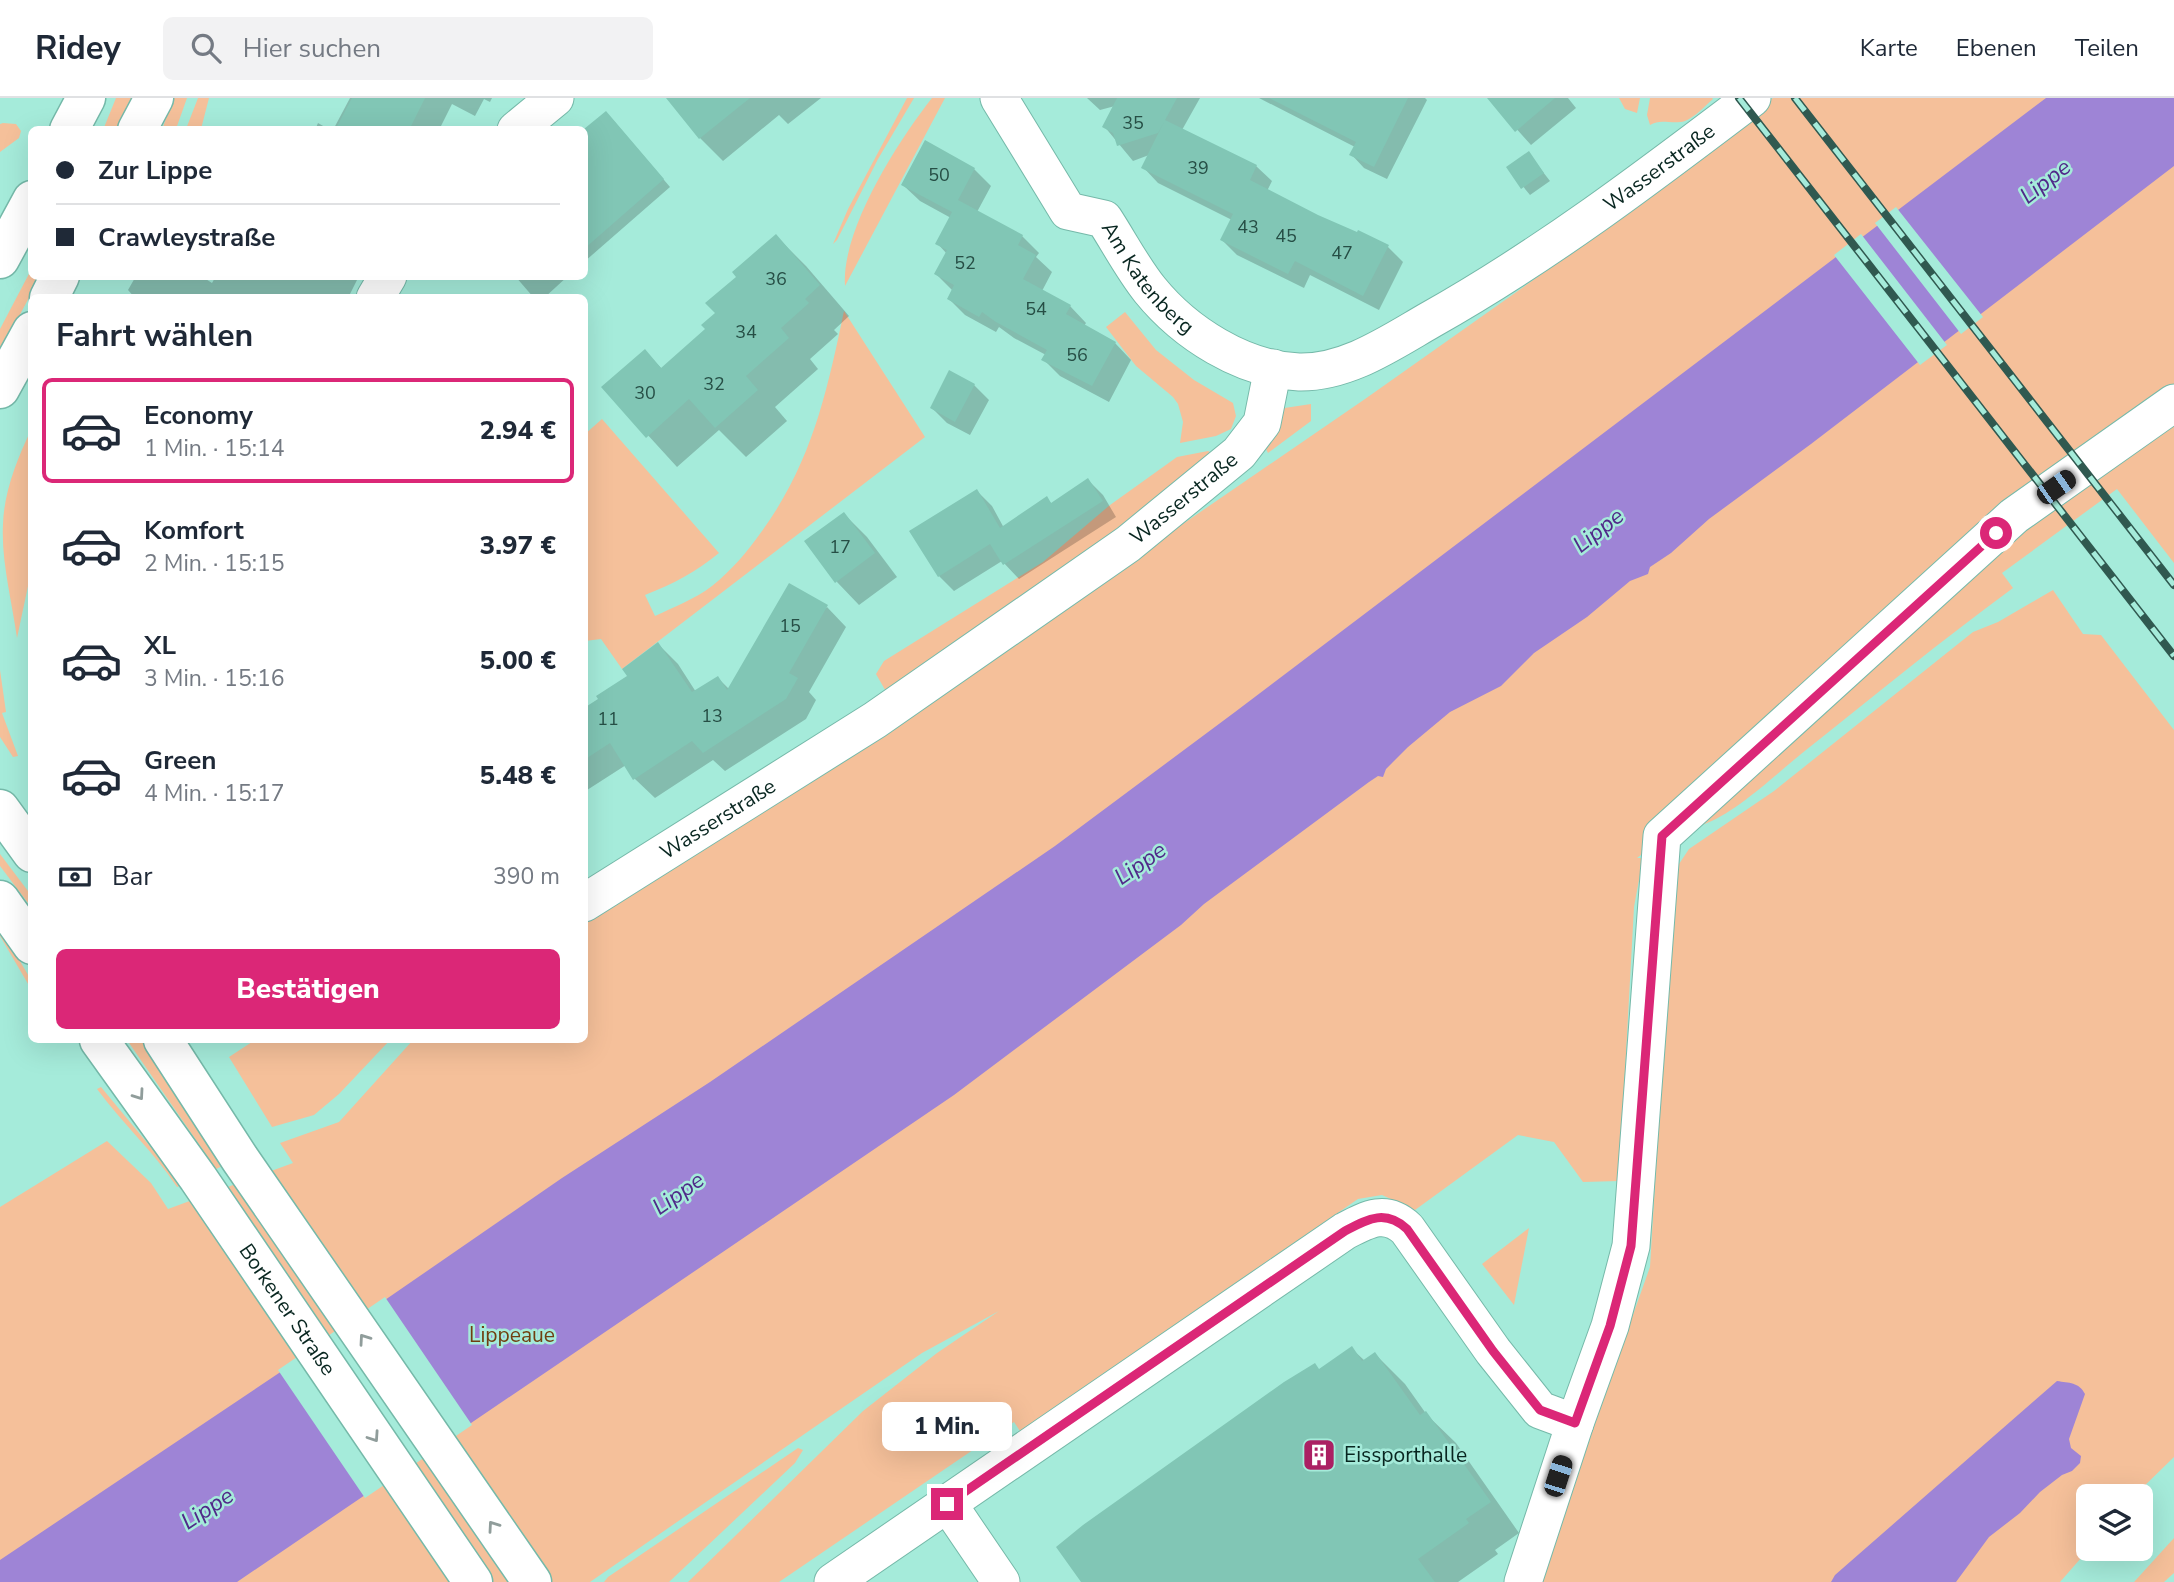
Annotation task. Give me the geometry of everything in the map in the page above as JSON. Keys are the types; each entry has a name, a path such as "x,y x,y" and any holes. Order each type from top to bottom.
{"main road":[{"path":"71,126 86,98"},
{"path":"139,126 154,98"},
{"path":"0,260 28,208"},
{"path":"0,389 28,338"},
{"path":"0,809 28,848"},
{"path":"0,901 28,939"},
{"name":"Borkener Straße","path":"101,1043 198,1178 473,1582"},
{"path":"165,1043 240,1159 532,1582"}],"street":[{"path":"521,126 555,98"},
{"name":"Am Katenberg","path":"999,98 1068,211 1104,219 1150,290 1208,341 1248,362 1273,368"},
{"name":"Wasserstraße","path":"588,900 875,720 1128,544 1239,453 1262,423 1273,368 1300,372 1350,363 1450,310 1544,251 1752,98"},
{"path":"1524,1582 1575,1423 1610,1326 1631,1246 1662,836 2014,516 2174,403"},
{"path":"833,1582 1345,1231 1364,1221 1384,1217 1398,1221 1407,1229 1493,1351 1540,1410 1575,1423"},
{"path":"947,1504 1001,1582"}],"green space":[{"path":"116,98 134,98 119,126 105,126"},
{"path":"173,98 187,98 177,126 163,126"},
{"path":"198,98 209,98 202,126 187,126"},
{"path":"907,98 914,98 833,244 848,209"},
{"path":"932,98 945,98 845,286 846,264 852,239 874,187 903,138"},
{"path":"1619,98 1640,98 1637,113 1625,109"},
{"path":"1650,98 1713,99 1685,121 1650,125 1647,115"},
{"name":"Lippeaue","path":"1773,98 2174,98 2174,563 2117,489 2002,573 2013,588 1908,668 1756,792 1715,820 1702,825 1717,808 1659,841 1637,858 1643,858 1634,907 1619,1181 1583,1182 1554,1142 1518,1135 1415,1210 1382,1195 1358,1199 1020,1431 1014,1422 779,1582 688,1582 863,1411 937,1353 999,1311 922,1353 590,1582 0,1582 0,1207 107,1141 151,1183 168,1209 293,1163 280,1143 339,1122 410,1043 588,1043 588,922 604,907 871,738 1365,399 1655,194 1692,158"},
{"path":"0,124 16,124 21,131 19,138 0,152"},
{"path":"28,276 28,280 38,280 31,294 28,294 28,300 0,352 0,329"},
{"path":"844,311 925,437 622,669 601,639 588,641 588,431 602,419 719,553 684,577 645,595 655,616 712,586 733,567 762,531 794,479 815,426"},
{"path":"1125,312 1156,350 1194,380 1233,403 1236,416 1231,429 1216,436 1180,443 1183,422 1178,404 1136,366 1106,327"},
{"path":"1311,404 1311,421 1268,453 1264,445 1278,409"},
{"path":"28,437 28,586 17,638 5,567 3,524 12,476"},
{"path":"1208,451 1212,453 1213,460 888,695 876,674 884,661 1043,562 1110,505 1177,457"},
{"path":"2053,590 2083,634 2101,635 2174,730 2174,1457 2146,1484 2076,1484 2076,1561 2078,1561 2060,1582 1538,1582 1650,1267 1673,885 1679,864 1689,849 1774,791 1973,632 1998,622"},
{"path":"0,670 6,712 2,713 18,756 13,757 0,737"},
{"path":"0,854 28,891 28,903 0,866"},
{"path":"0,927 28,975 28,984 0,936"},
{"path":"129,1043 143,1043 227,1164 216,1169"},
{"path":"250,1043 387,1043 339,1094 314,1115 272,1127 229,1057"},
{"path":"101,1087 182,1185 177,1187 97,1089"},
{"path":"1529,1228 1514,1305 1482,1264"},
{"path":"798,1448 803,1450 795,1463 669,1582 604,1582 608,1577"},
{"path":"2174,1538 2174,1573 2164,1582 2134,1582"}],"water":[{"name":"Lippe","path":"2046,98 2174,98 2174,166 1709,519 1671,553 1650,567 1648,574 1630,581 1587,617 1534,653 1501,686 1450,712 1408,747 1386,769 1383,777 1378,776 1369,782 1204,904 1181,925 954,1095 237,1582 0,1582 0,1560 1055,846"},
{"path":"2057,1381 2077,1385 2085,1394 2069,1439 2071,1448 2081,1456 2080,1463 2040,1492 2020,1513 1989,1537 1956,1582 1831,1582 1835,1575"}],"pier":[{"path":"1896,207 1983,317 1961,334 1875,223"},
{"path":"1861,234 1947,345 1920,365 1834,255"},
{"path":"385,1297 472,1425 365,1498 278,1370"}],"building":[{"path":"352,98 425,98 411,126 337,126"},
{"path":"666,98 750,98 699,139"},
{"path":"1117,98 1177,98 1158,133 1117,146 1113,133 1102,127"},
{"path":"1269,98 1408,98 1374,167 1349,155 1356,142"},
{"path":"1487,98 1555,98 1515,132"},
{"path":"606,111 664,179 588,246 588,126"},
{"path":"1165,120 1257,165 1250,180 1318,215 1389,245 1363,296 1295,261 1288,274 1220,240 1233,214 1141,168"},
{"path":"925,140 975,168 958,200 1023,235 1018,245 1036,255 1023,279 1071,305 1066,314 1116,342 1092,386 1041,360 1047,350 982,312 979,317 947,299 954,285 934,274 947,250 935,244 952,212 901,185"},
{"path":"1529,151 1544,173 1521,189 1506,167"},
{"path":"776,234 820,285 805,299 809,303 781,328 789,338 746,376 758,390 715,428 689,399 646,438 601,387 645,349 661,368 705,329 701,325 715,313 705,303 736,277 732,272"},
{"path":"949,370 975,384 955,422 930,408"},
{"path":"1088,478 1103,501 1003,565 990,544 938,577 909,531 977,489 1000,528 1047,496 1051,503"},
{"path":"844,512 875,553 835,583 804,541"},
{"path":"789,583 828,605 789,673 798,678 786,699 703,753 692,741 633,780 610,743 588,757 588,705 598,699 596,696 627,676 622,669 658,642 692,692 718,676 727,690"},
{"name":"Eissporthalle","path":"1352,1346 1362,1361 1375,1352 1420,1415 1426,1411 1491,1502 1466,1519 1469,1523 1418,1559 1435,1582 1081,1582 1056,1547 1284,1382 1315,1363 1319,1369"}],"railway":[{"path":"1739,98 2174,656"},
{"path":"1795,98 2174,585"}],"place":[{"name":"Eissporthalle","path":"1319,1455"}],"route":[{"path":"947,1504 1345,1231 1364,1221 1384,1217 1398,1221 1407,1229 1493,1351 1540,1410 1575,1423 1610,1326 1631,1246 1662,836 1996,533"}]}
